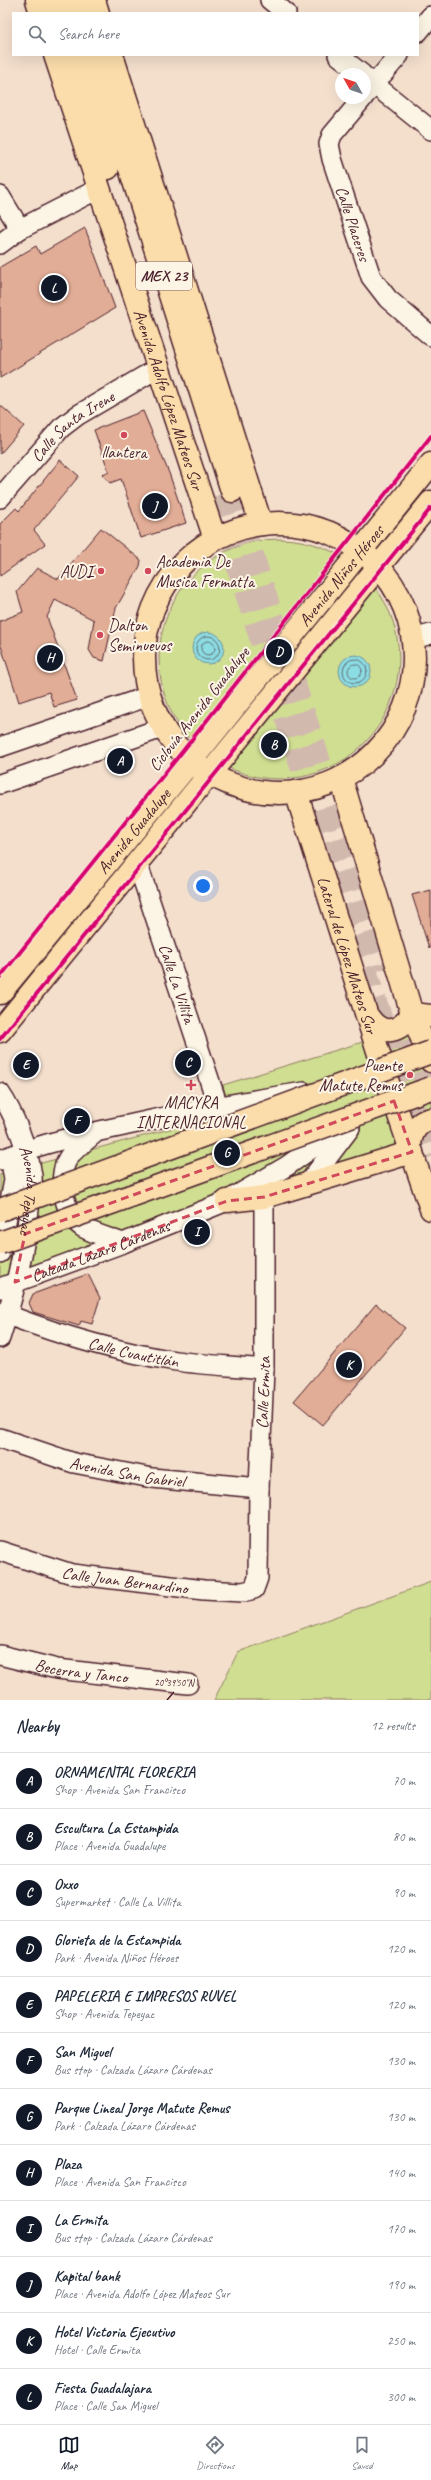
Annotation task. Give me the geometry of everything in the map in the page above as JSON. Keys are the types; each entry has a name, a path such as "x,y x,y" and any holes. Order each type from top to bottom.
{"main road":[{"path":"37,0 41,12"},
{"path":"54,0 58,12"},
{"path":"76,0 80,12"},
{"path":"94,0 98,12"},
{"name":"Avenida Adolfo López Mateos Sur","path":"55,56 215,539"},
{"path":"88,154 90,59"},
{"path":"90,59 137,128 261,524"},
{"name":"Avenida Adolfo López Mateos Sur","path":"90,59 224,493"},
{"name":"Avenida Niños Héroes","path":"200,768 361,551 431,464"},
{"name":"Avenida Niños Héroes","path":"378,566 431,502"},
{"path":"261,524 293,524 325,530 361,551 378,566 401,600 422,636 414,663 411,686 404,709 393,730 378,749 361,765 341,778 296,792 270,794 236,787 200,768 162,728 149,696 144,674 144,651 147,628 154,606 179,568 196,552 215,539 261,524"},
{"name":"Avenida Guadalupe","path":"0,993 378,566"},
{"name":"Avenida Guadalupe","path":"0,1031 137,862 200,768"},
{"path":"341,778 422,1015 431,1061"},
{"name":"Lateral de López Mateos Sur","path":"296,792 369,1018 389,1085 431,1209"},
{"path":"369,1018 378,1028 390,1031 402,1027 422,1015"},
{"path":"0,1210 431,1052"},
{"path":"0,1243 431,1088"},
{"path":"227,1201 264,1197 306,1186 411,1149 413,1132 417,1127 431,1119"}],"street":[{"path":"270,0 285,12"},
{"path":"419,31 431,16"},
{"path":"339,56 350,68"},
{"name":"Calle Placeres","path":"371,81 398,56"},
{"path":"371,89 431,130"},
{"name":"Calle Placeres","path":"354,104 332,135 329,144 332,159 371,277 388,299 431,336"},
{"path":"0,244 20,229 100,188"},
{"path":"0,196 20,229"},
{"name":"Calle Santa Irene","path":"0,498 61,428 78,415 158,368"},
{"path":"0,747 149,696"},
{"path":"0,784 162,728"},
{"name":"Calle La Villita","path":"137,862 218,1106"},
{"name":"Calzada Lázaro Cárdenas","path":"8,1285 123,1243 227,1201 287,1166 361,1114 389,1085 431,1061"},
{"name":"Calzada Lázaro Cárdenas","path":"12,1155 97,1132 218,1106 389,1085 431,1076"},
{"name":"Avenida Tepeyac","path":"0,1093 10,1111 14,1180 0,1253"},
{"path":"306,1186 361,1114"},
{"path":"97,1132 70,1155 63,1175 63,1197 68,1210 82,1227 123,1243"},
{"name":"Avenida Tepeyac","path":"0,1338 8,1315 8,1285 28,1218 32,1176 12,1155"},
{"name":"Calle Ermita","path":"254,1589 258,1578 259,1488 264,1369 264,1197"},
{"name":"Calle Cuautitlán","path":"8,1315 61,1335 120,1350 176,1361 264,1369"},
{"name":"Avenida San Gabriel","path":"0,1438 74,1462 152,1478 259,1488"},
{"name":"Calle Juan Bernardino","path":"0,1550 72,1574 204,1590 243,1592 254,1589"},
{"name":"Becerra y Tanco","path":"0,1655 57,1669 188,1684"}],"highlighted area":[{"path":"394,1101 412,1152 306,1186 264,1197 227,1201 15,1282 25,1234"}],"green space":[{"path":"279,539 302,541 325,548 346,559 364,574 379,592 390,613 397,636 399,659 397,682 390,705 379,726 364,744 346,759 325,770 302,777 279,779 256,777 233,770 212,759 194,744 179,726 168,705 161,682 159,659 161,636 168,613 179,592 194,574 212,559 233,548 256,541"},
{"path":"431,1021 431,1133 278,1188 153,1222 0,1277 0,1174 230,1113 223,1085"},
{"path":"431,1582 431,1700 214,1700 238,1652"}],"water":[{"path":"205,632 211,632 221,639 224,648 223,654 217,661 211,664 205,664 195,657 192,651 192,645 199,635"},
{"path":"352,655 358,655 368,662 371,671 370,677 364,684 358,687 352,687 342,680 339,674 339,668 346,658"}],"building":[{"path":"85,228 115,308 0,378 0,267 36,246 40,254"},
{"path":"0,405 24,426 0,454"},
{"path":"143,411 169,473 186,523 141,538 121,479 110,483 102,474 109,472 94,430"},
{"path":"60,460 79,476 34,530 45,544 0,576 0,524 16,508 19,511"},
{"path":"101,528 141,560 140,566 116,608 104,661 94,658 89,650 94,620 55,600 47,617 77,700 54,707 49,692 19,702 0,643 0,621 23,612 17,592 37,568 58,579"},
{"path":"431,890 431,947 429,948 412,895"},
{"path":"88,1274 100,1298 92,1324 81,1321 79,1326 33,1312 29,1303 33,1294"},
{"path":"376,1304 405,1328 323,1425 294,1401"}],"tunnel":[{"path":"232,491 387,968"},
{"path":"215,496 377,1005 431,1157"},
{"path":"411,1039 431,1098"}],"cycle path":[{"name":"Ciclovía Avenida Guadalupe","path":"0,977 182,752 431,436"},
{"path":"0,1039 431,508"}],"place":[{"name":"Fiesta Guadalajara","path":"54,288"},
{"name":"llantera","path":"124,435"},
{"name":"Kapital bank","path":"155,506"},
{"name":"AUDI","path":"101,571"},
{"name":"Academia De Musica Fermatta","path":"148,571"},
{"name":"Dalton Seminuevos","path":"100,635"},
{"name":"Glorieta de la Estampida","path":"279,652"},
{"name":"Plaza","path":"50,658"},
{"name":"Escultura La Estampida","path":"274,745"},
{"name":"ORNAMENTAL FLORERIA","path":"120,761"},
{"name":"Oxxo","path":"188,1063"},
{"name":"PAPELERIA E IMPRESOS RUVEL","path":"26,1065"},
{"name":"Puente Matute Remus","path":"410,1075"},
{"name":"MACYRA INTERNACIONAL","path":"191,1085"},
{"name":"San Miguel","path":"77,1121"},
{"name":"Parque Lineal Jorge Matute Remus","path":"227,1153"},
{"name":"La Ermita","path":"197,1232"},
{"name":"Hotel Victoria Ejecutivo","path":"349,1365"}]}
